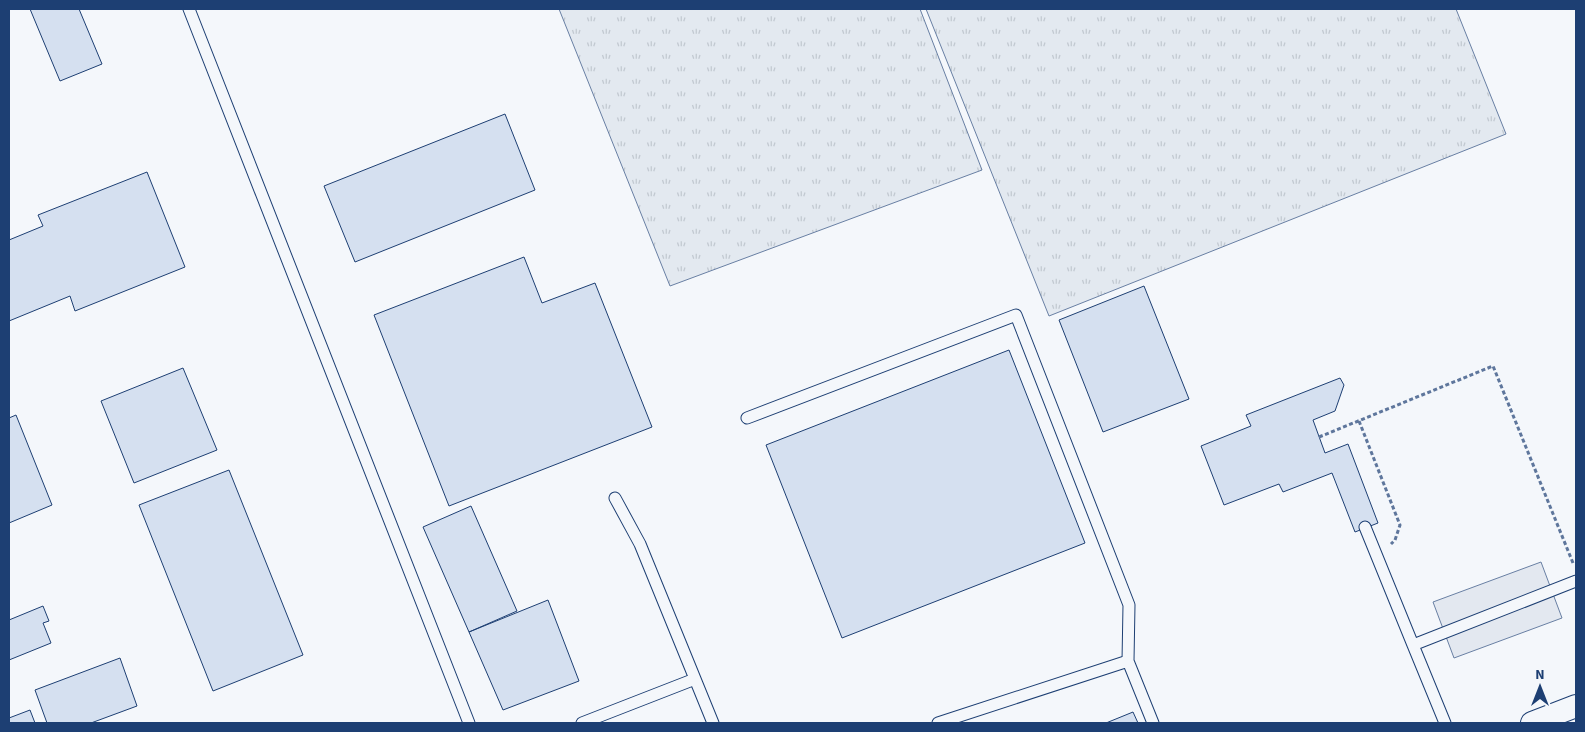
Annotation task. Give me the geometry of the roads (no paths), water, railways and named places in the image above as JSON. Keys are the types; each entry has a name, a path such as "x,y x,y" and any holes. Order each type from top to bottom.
{"street":[{"path":"1532,723 1576,706"}],"lane":[{"path":"189,9 470,723"},
{"path":"747,418 1016,315 1129,606 1128,661 1152,723"},
{"path":"615,498 640,544 713,723"},
{"path":"1365,527 1445,723"},
{"path":"1413,645 1576,581"},
{"path":"938,723 1128,661"},
{"path":"582,723 695,679"}]}
